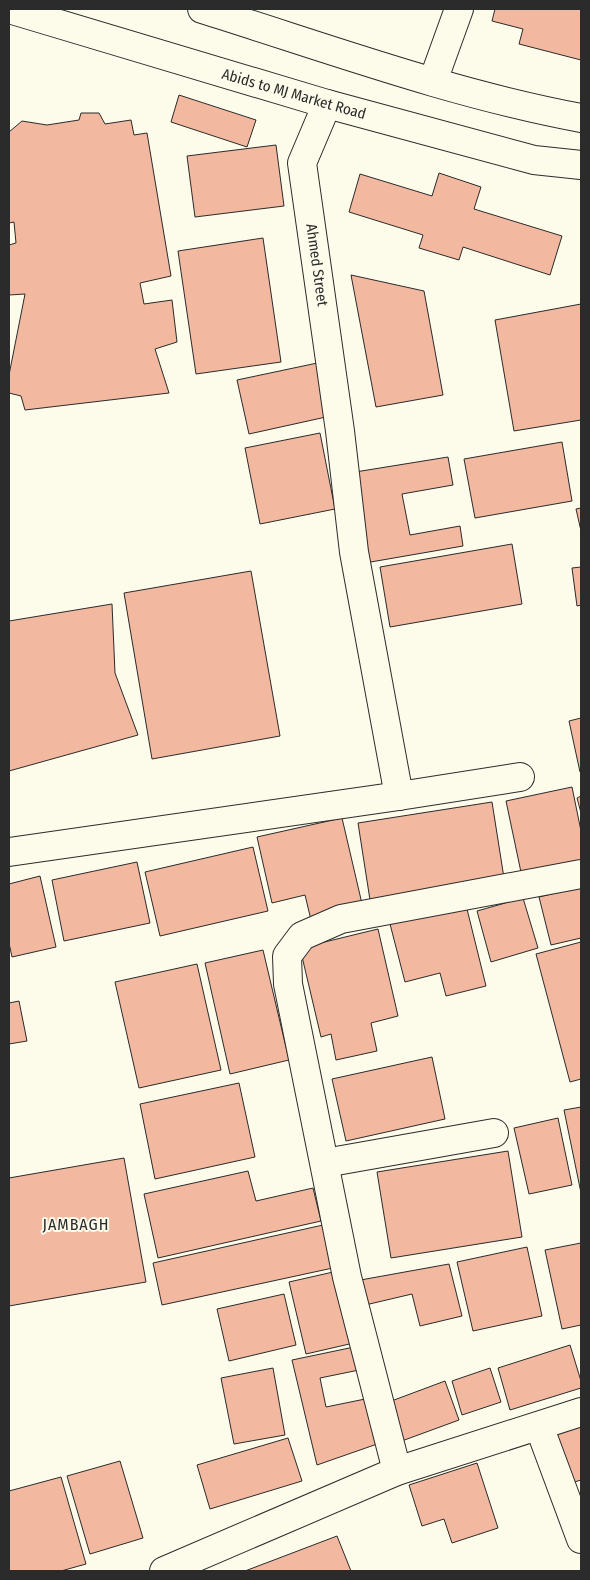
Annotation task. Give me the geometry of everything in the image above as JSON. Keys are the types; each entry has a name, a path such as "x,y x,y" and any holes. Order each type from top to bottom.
{"street":[{"path":"202,9 433,81 533,109 581,118"},
{"path":"433,81 459,9"},
{"name":"Abids to MJ Market Road","path":"9,10 327,104 534,160 581,165"},
{"name":"Ahmed Street","path":"327,104 302,163 340,430 354,552 399,796"},
{"path":"9,852 520,777"},
{"path":"397,1472 347,1277 288,984 287,956 302,936 341,919 581,874"},
{"path":"325,1163 494,1133"},
{"path":"164,1571 397,1472 581,1412"},
{"path":"539,1426 581,1539"}],"building":[{"path":"495,9 581,9 581,60 519,44 523,29 492,21"},
{"path":"179,95 256,120 247,147 171,122"},
{"path":"81,113 99,113 105,124 131,120 134,135 147,133 171,276 140,283 144,304 172,300 177,342 155,349 169,393 25,410 21,396 9,393 9,375 25,294 9,295 9,245 16,243 14,222 9,223 9,132 22,121 47,125 79,120"},
{"path":"276,145 284,206 195,217 187,156"},
{"path":"439,173 481,187 474,209 562,236 550,275 463,247 459,260 419,248 423,235 349,212 360,174 432,196"},
{"path":"263,238 281,362 196,374 178,251"},
{"path":"351,275 424,291 443,395 376,407"},
{"path":"581,304 581,420 514,431 495,320"},
{"path":"322,362 335,415 249,434 237,380"},
{"path":"320,433 335,509 260,524 245,448"},
{"path":"562,442 572,501 475,518 464,459"},
{"path":"448,457 453,485 402,494 410,535 460,526 463,546 365,563 349,473"},
{"path":"581,508 581,531 576,509"},
{"path":"512,544 522,604 390,627 380,567"},
{"path":"581,567 581,605 577,606 572,568"},
{"path":"251,571 280,736 152,759 124,593"},
{"path":"112,604 115,673 138,735 9,771 9,621"},
{"path":"581,718 581,772 580,772 569,721"},
{"path":"572,787 581,831 581,865 522,877 506,801"},
{"path":"581,796 581,813 577,798"},
{"path":"492,802 504,878 370,900 358,823"},
{"path":"342,818 363,908 311,920 305,895 272,903 257,837"},
{"path":"253,847 268,911 160,936 145,872"},
{"path":"137,862 150,923 64,941 52,880"},
{"path":"40,876 56,947 12,957 9,943 9,884"},
{"path":"581,887 581,938 551,945 539,897"},
{"path":"523,898 538,948 491,962 477,911"},
{"path":"466,905 486,986 446,996 440,973 405,982 390,924"},
{"path":"378,929 398,1016 371,1023 377,1051 336,1060 331,1034 321,1037 300,948"},
{"path":"581,942 581,1079 570,1082 536,954"},
{"path":"263,950 289,1060 230,1074 205,963"},
{"path":"197,964 221,1070 139,1088 115,982"},
{"path":"19,1001 27,1041 9,1044 9,1003"},
{"path":"432,1057 445,1119 346,1141 332,1079"},
{"path":"239,1083 255,1157 155,1179 140,1104"},
{"path":"581,1107 581,1193 564,1110"},
{"path":"558,1118 572,1185 529,1194 514,1128"},
{"path":"508,1151 522,1237 391,1258 377,1172"},
{"path":"124,1158 146,1282 9,1306 9,1178"},
{"path":"248,1171 256,1201 313,1188 321,1221 158,1258 144,1194"},
{"path":"332,1223 342,1266 162,1305 153,1263"},
{"path":"581,1243 581,1325 562,1329 545,1250"},
{"path":"527,1247 542,1316 473,1331 457,1262"},
{"path":"449,1264 462,1316 420,1326 412,1294 361,1306 355,1281"},
{"path":"342,1270 358,1342 306,1354 289,1282"},
{"path":"284,1294 296,1345 229,1361 217,1309"},
{"path":"570,1345 581,1381 581,1388 510,1410 498,1368"},
{"path":"359,1346 364,1369 320,1378 326,1407 370,1398 380,1443 317,1465 292,1360"},
{"path":"273,1368 285,1435 234,1444 221,1378"},
{"path":"490,1368 501,1402 462,1415 452,1381"},
{"path":"445,1381 459,1420 399,1442 386,1403"},
{"path":"581,1422 581,1480 568,1484 553,1431"},
{"path":"288,1438 302,1481 210,1509 197,1465"},
{"path":"120,1461 143,1538 90,1554 67,1476"},
{"path":"477,1463 498,1528 452,1543 444,1519 422,1526 409,1485"},
{"path":"61,1477 86,1564 61,1571 9,1571 9,1491"},
{"path":"337,1536 351,1571 245,1571"}],"district":[{"name":"JAMBAGH","path":"76,1224"}]}
